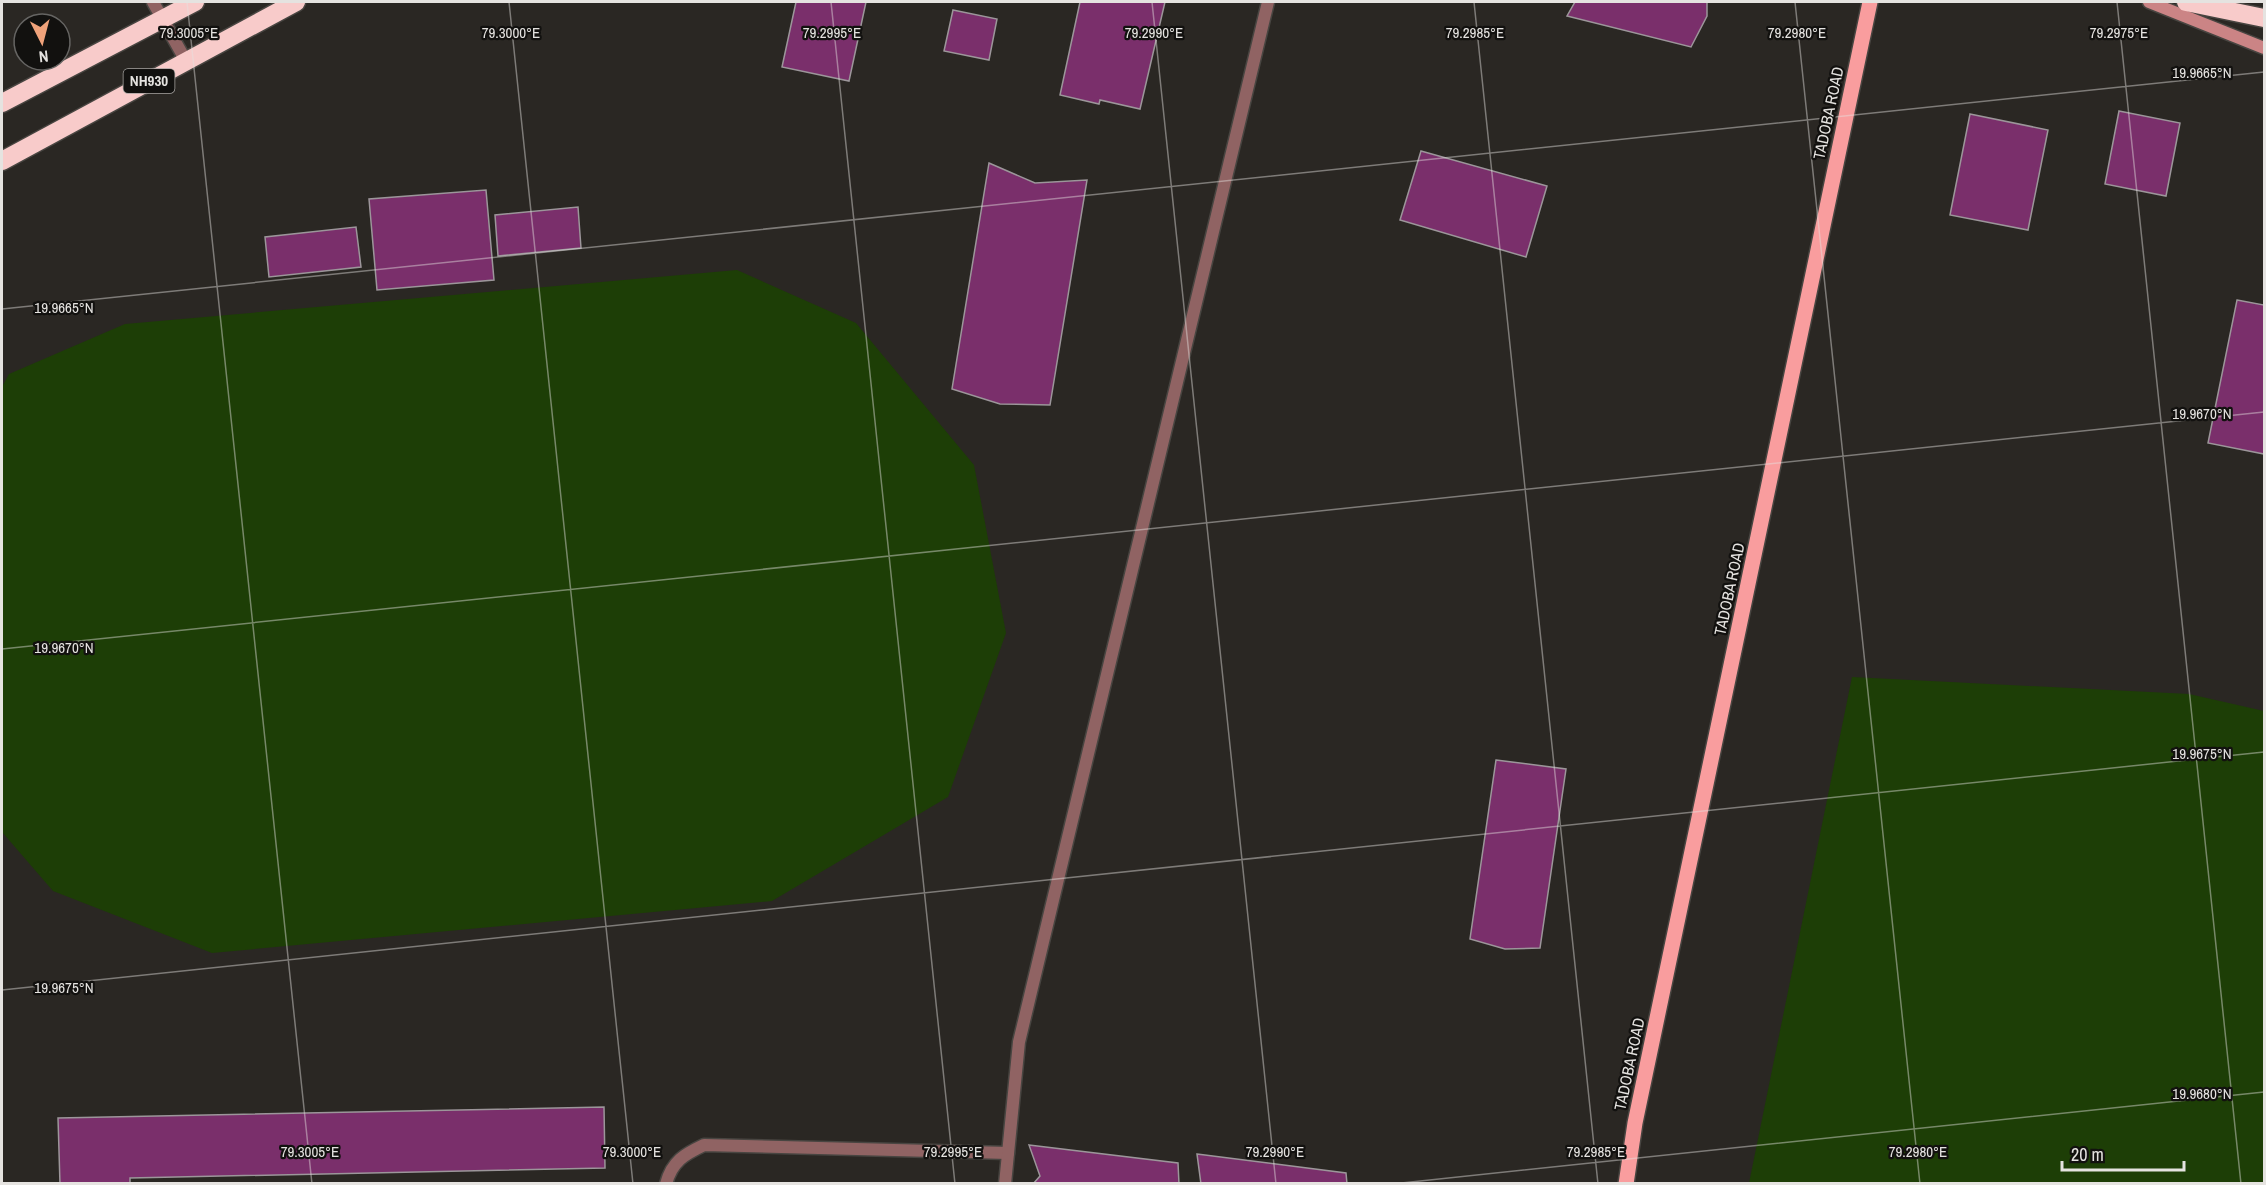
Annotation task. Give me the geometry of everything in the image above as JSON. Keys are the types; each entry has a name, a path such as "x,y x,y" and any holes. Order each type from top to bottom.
{"highway":[{"path":"2,103 195,2"},
{"name":"NH930","path":"2,161 296,2"},
{"path":"2186,2 2265,18"}],"main road":[{"name":"TADOBA ROAD","path":"1626,1184 1635,1123 1870,2"}],"street":[{"path":"2149,2 2265,48"}],"lane":[{"path":"153,2 186,61"},
{"path":"1005,1184 1019,1042 1268,2"},
{"path":"666,1184 682,1156 704,1145 1008,1153"}],"green space":[{"path":"737,270 856,323 974,465 1006,633 948,797 772,901 212,953 53,891 2,832 2,387 9,374 125,324"},
{"path":"1852,677 2189,694 2264,711 2264,1183 1749,1183"}],"building":[{"path":"796,2 866,2 849,81 782,67"},
{"path":"1080,2 1165,2 1140,109 1100,100 1099,104 1060,95"},
{"path":"1575,2 1707,2 1707,16 1691,47 1567,16"},
{"path":"953,10 997,19 989,60 944,51"},
{"path":"2119,111 2180,123 2166,196 2105,184"},
{"path":"1970,114 2048,130 2028,230 1950,215"},
{"path":"1421,151 1547,186 1526,257 1400,220"},
{"path":"989,163 1035,183 1087,180 1050,405 1000,404 952,389"},
{"path":"486,190 494,280 377,290 369,199"},
{"path":"578,207 581,248 498,256 495,215"},
{"path":"356,227 361,267 269,277 265,237"},
{"path":"2237,300 2264,305 2264,454 2208,443"},
{"path":"1496,760 1566,769 1540,948 1505,949 1470,939"},
{"path":"604,1107 605,1168 130,1178 130,1184 60,1184 58,1118"},
{"path":"1029,1145 1178,1163 1179,1184 1033,1184 1040,1176"},
{"path":"1197,1154 1346,1173 1347,1184 1201,1184"}]}
